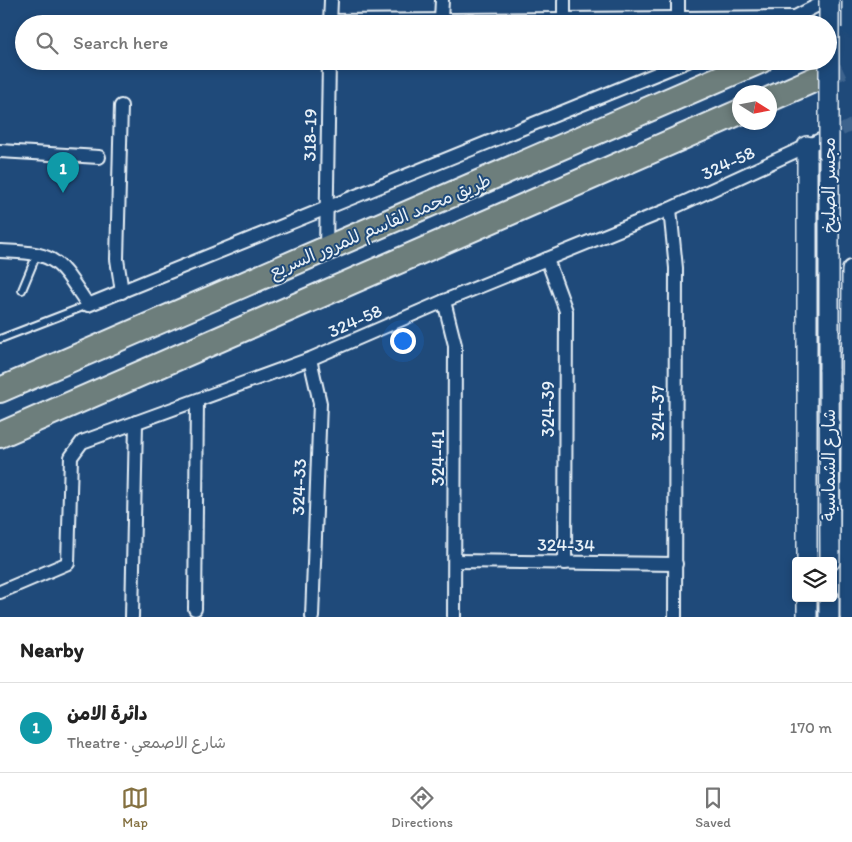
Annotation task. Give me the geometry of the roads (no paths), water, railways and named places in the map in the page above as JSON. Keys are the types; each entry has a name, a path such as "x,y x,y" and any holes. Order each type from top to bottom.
{"highway":[{"name":"طريق محمد القاسم للمرور السريع","path":"0,390 739,70"},
{"path":"777,96 820,77"},
{"path":"0,435 732,115"}],"street":[{"path":"330,15 331,0"},
{"path":"442,0 442,15"},
{"path":"564,0 564,15"},
{"path":"678,0 678,15"},
{"path":"852,0 852,28"},
{"path":"799,15 819,3"},
{"name":"318-19","path":"326,249 329,70"},
{"path":"0,251 38,253 51,258 62,267 88,305 326,210 666,70"},
{"name":"مجسر الصليخ","path":"821,70 829,369"},
{"path":"121,106 117,259 122,292"},
{"path":"807,557 814,143"},
{"name":"324-58","path":"0,592 68,563 71,457 82,442 310,359 444,301 670,209 814,143"},
{"path":"0,151 99,158"},
{"name":"324-37","path":"670,209 676,268 675,617"},
{"name":"324-39","path":"547,259 566,311 566,563"},
{"name":"شارع الشماسية","path":"850,617 852,270"},
{"name":"324-41","path":"444,301 455,345 454,617"},
{"name":"324-33","path":"310,359 320,404 312,617"},
{"name":"شارع الشماسية","path":"829,369 830,557"},
{"path":"195,609 197,400"},
{"path":"132,617 136,422"},
{"name":"324-34","path":"455,561 676,564"},
{"path":"807,602 807,617"},
{"path":"829,602 829,617"}],"lane":[{"path":"22,290 38,253"},
{"path":"0,339 88,305"}],"tunnel":[{"path":"837,69 852,62"},
{"path":"820,77 835,70"},
{"path":"825,138 852,125"}],"place":[{"name":"دائرة الامن","path":"63,193"}]}
